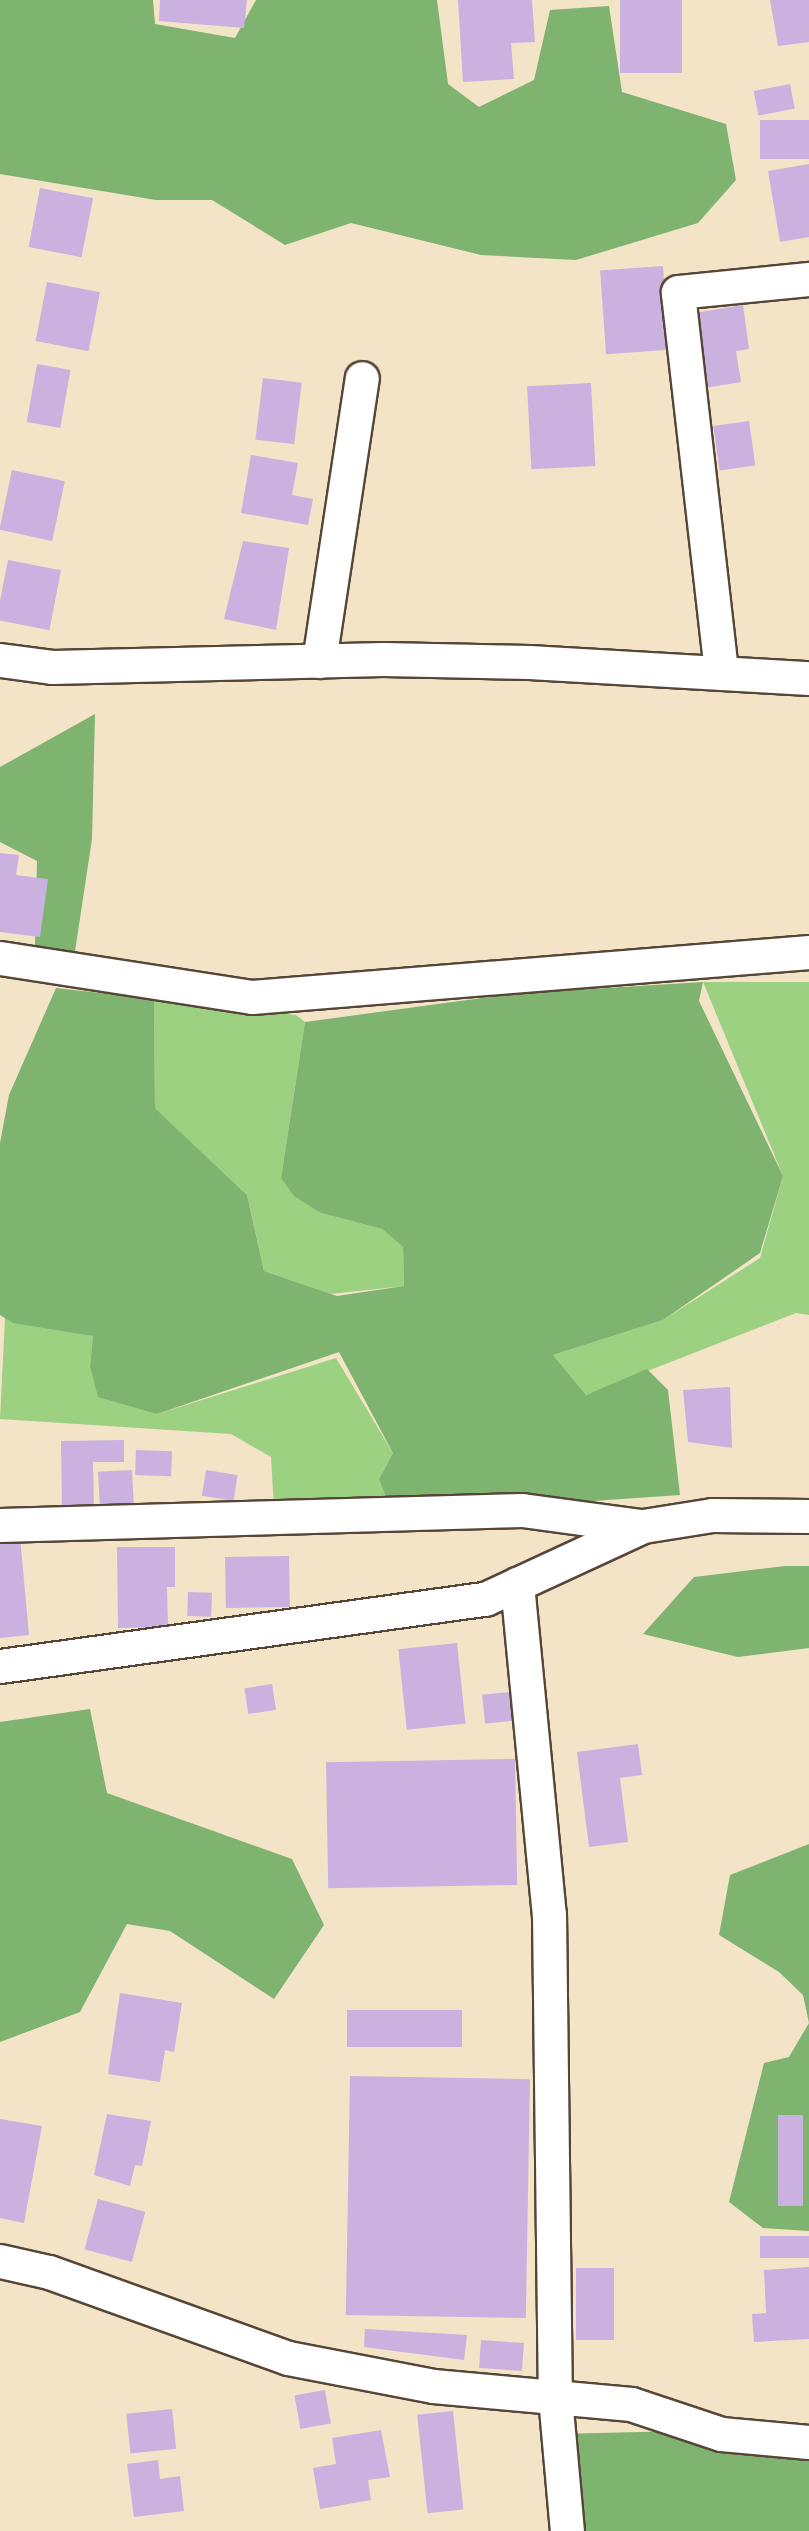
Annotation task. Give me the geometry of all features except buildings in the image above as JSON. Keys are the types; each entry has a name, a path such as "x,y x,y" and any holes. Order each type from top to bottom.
{"street":[{"path":"721,671 678,292 809,279"},
{"path":"320,661 362,378"},
{"path":"0,660 52,667 320,661 529,662 721,671 809,678"},
{"path":"0,958 252,997 809,952"},
{"path":"0,1525 522,1510 643,1526"},
{"path":"0,1666 484,1599 643,1526 712,1515 809,1516"},
{"path":"517,1584 549,1914 555,2397 567,2531"},
{"path":"0,2261 49,2272 288,2358 433,2386 631,2404 721,2433 809,2442"}],"green space":[{"path":"0,0 153,0 155,24 235,38 256,0 437,0 448,84 479,107 534,80 550,10 609,6 622,92 726,124 736,180 698,223 576,260 481,255 351,223 285,245 212,200 156,200 0,174"},
{"path":"95,714 92,839 74,958 35,946 37,861 0,842 0,767"},
{"path":"703,982 809,982 809,1315 796,1313 586,1395 553,1355 663,1320 760,1258 783,1176"},
{"path":"703,982 699,1001 783,1176 760,1253 663,1320 553,1355 586,1395 647,1369 668,1390 680,1495 578,1502 388,1503 379,1479 393,1453 339,1352 157,1414 98,1397 90,1366 93,1336 13,1323 0,1315 0,1143 9,1095 56,988 154,999 155,1108 247,1195 264,1271 337,1296 404,1286 403,1247 382,1229 321,1213 294,1196 281,1178 305,1022 511,994"},
{"path":"154,999 296,1015 305,1022 281,1178 321,1213 382,1229 403,1247 404,1286 331,1294 264,1271 247,1195 155,1108"},
{"path":"5,1318 93,1336 90,1366 157,1414 336,1358 393,1453 379,1479 388,1503 274,1508 271,1457 231,1434 0,1419"},
{"path":"785,1566 809,1566 809,1648 738,1657 643,1634 694,1577"},
{"path":"90,1709 107,1793 292,1859 324,1925 274,1999 170,1931 127,1924 80,2012 0,2042 0,1722"},
{"path":"809,1844 809,2023 803,1995 779,1972 719,1935 730,1875"},
{"path":"809,2023 809,2231 763,2228 729,2202 764,2063 789,2057"},
{"path":"682,2431 809,2444 809,2531 569,2531 558,2434"}]}
